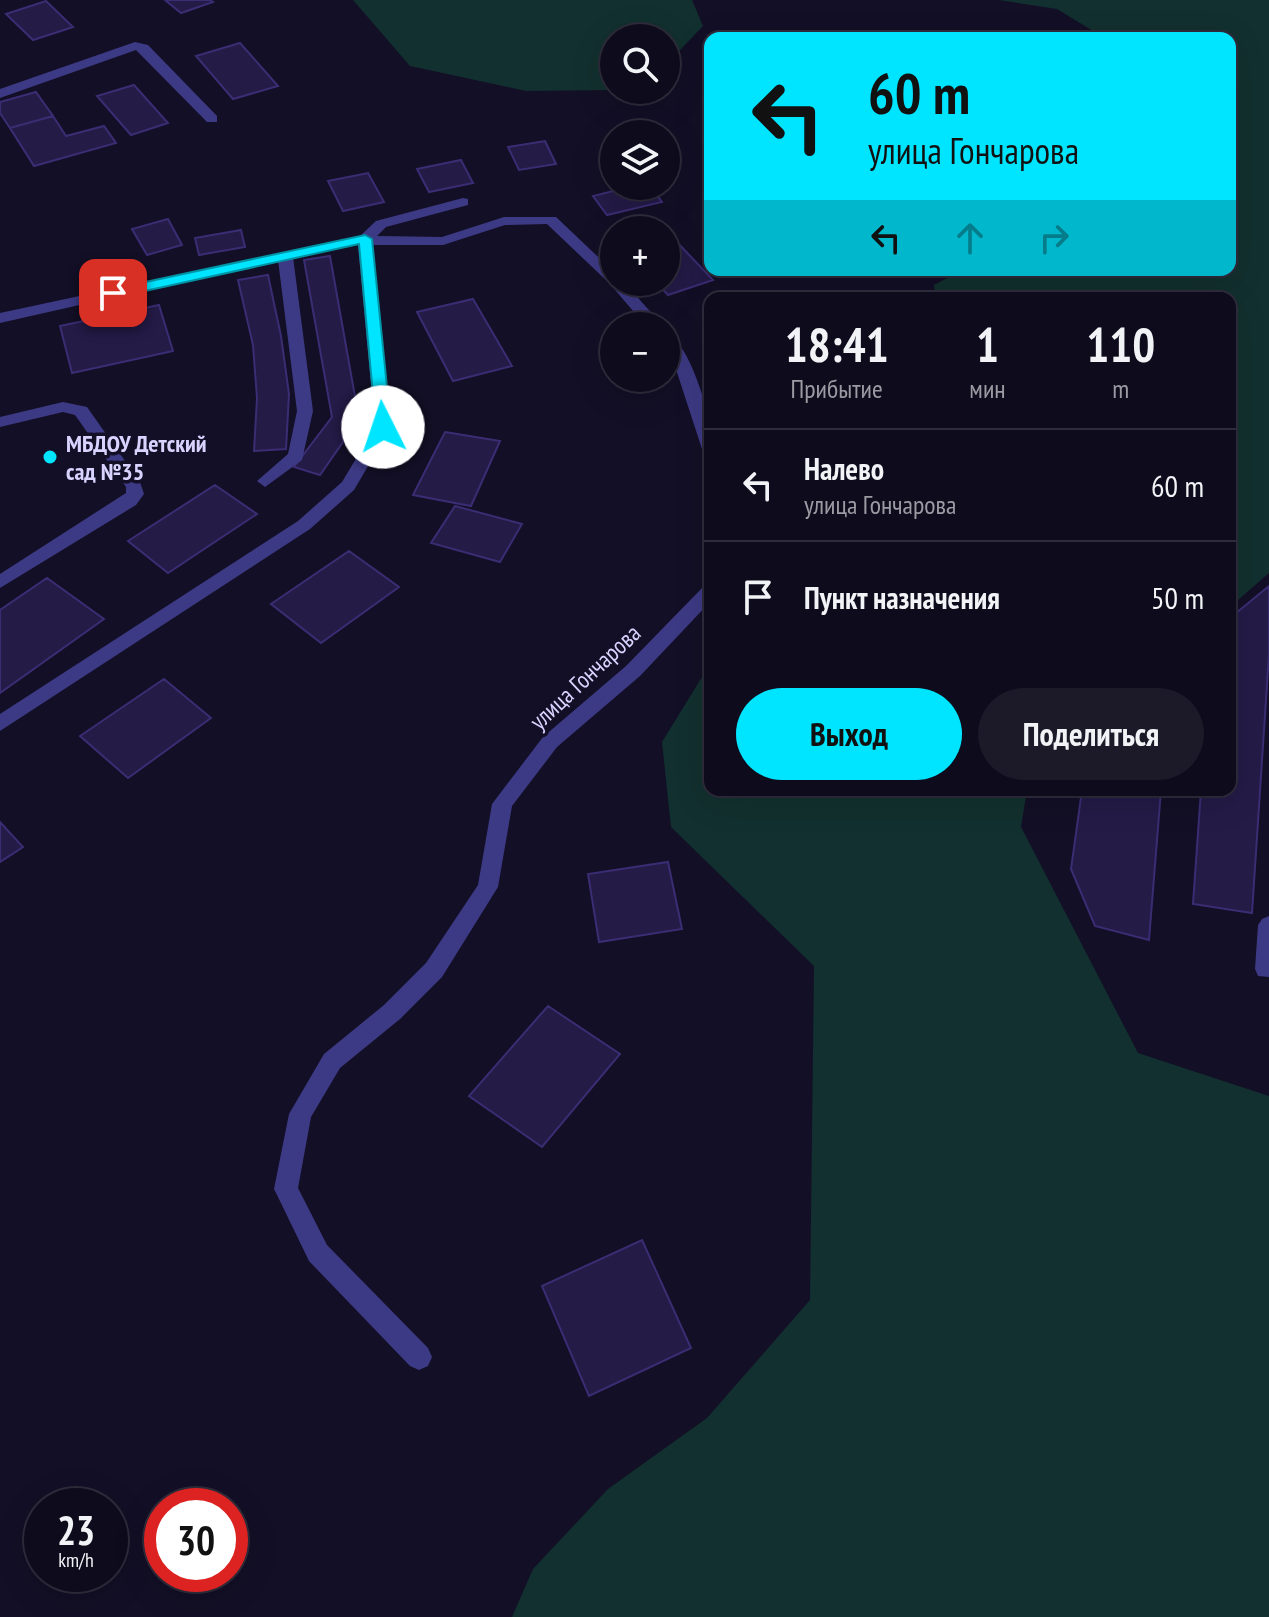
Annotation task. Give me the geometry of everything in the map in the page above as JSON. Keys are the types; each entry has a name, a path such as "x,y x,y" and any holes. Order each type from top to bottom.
{"street":[{"path":"0,94 135,46 143,48 212,119"},
{"path":"365,239 381,224 463,202"},
{"path":"0,318 365,239 443,241 504,221 551,220 600,267"},
{"path":"0,724 304,525 348,486 383,427 365,239"},
{"path":"265,481 296,456 305,411 285,255"},
{"path":"628,296 643,312"},
{"path":"680,358 704,431"},
{"path":"0,422 63,407 81,411 134,486 135,494 130,501 0,582"},
{"name":"улица Гончарова","path":"419,1357 318,1253 286,1189 300,1114 332,1061 392,1012 434,970 488,887 502,804 550,742 633,671 704,597"},
{"path":"1266,969 1269,925"}],"green space":[{"path":"353,0 692,0 703,26 680,50 680,24 600,24 600,90 526,91 410,66"},
{"path":"999,0 1269,0 1269,573 1236,602 1236,292 935,292 934,285 951,276 1236,276 1236,32 1093,32 1057,9"},
{"path":"704,674 704,796 1026,796 1021,827 1138,1053 1269,1096 1269,1617 512,1617 533,1569 608,1489 707,1418 810,1300 814,966 671,827 662,742"}],"building":[{"path":"165,0 210,0 213,2 181,13"},
{"path":"46,1 73,27 33,40 6,14"},
{"path":"240,43 278,86 233,99 196,56"},
{"path":"134,85 168,123 131,135 97,96"},
{"path":"36,92 53,116 10,128 0,113 0,102"},
{"path":"53,116 66,136 104,126 116,143 34,166 10,128"},
{"path":"545,141 556,164 519,170 508,147"},
{"path":"461,160 473,183 429,192 417,169"},
{"path":"368,173 384,202 343,211 328,181"},
{"path":"600,194 600,200 662,202 607,215 593,196"},
{"path":"168,219 182,245 147,255 132,229"},
{"path":"241,230 245,247 199,255 195,238"},
{"path":"680,245 704,271 704,276 713,280 680,291"},
{"path":"330,256 359,419 320,475 294,467 332,417 304,260"},
{"path":"268,275 289,394 286,449 254,451 257,398 253,345 238,280"},
{"path":"473,299 512,366 453,381 417,312"},
{"path":"159,305 173,351 72,373 60,326"},
{"path":"445,432 500,441 471,506 413,495"},
{"path":"215,485 257,514 168,573 128,541"},
{"path":"455,506 522,524 500,562 431,543"},
{"path":"349,551 399,587 321,643 271,604"},
{"path":"47,578 104,619 0,693 0,610"},
{"path":"1269,586 1269,654 1252,913 1193,904 1201,796 1236,796 1236,613"},
{"path":"164,679 211,718 128,778 80,736"},
{"path":"1081,796 1161,796 1149,940 1095,926 1071,869"},
{"path":"0,822 23,847 0,862"},
{"path":"668,862 682,929 599,942 588,874"},
{"path":"548,1006 620,1054 542,1147 469,1096"},
{"path":"642,1240 691,1348 589,1396 542,1286"}],"place":[{"name":"МБДОУ Детский сад №35","path":"50,457"}],"route":[{"path":"113,293 365,239 383,427"}]}
